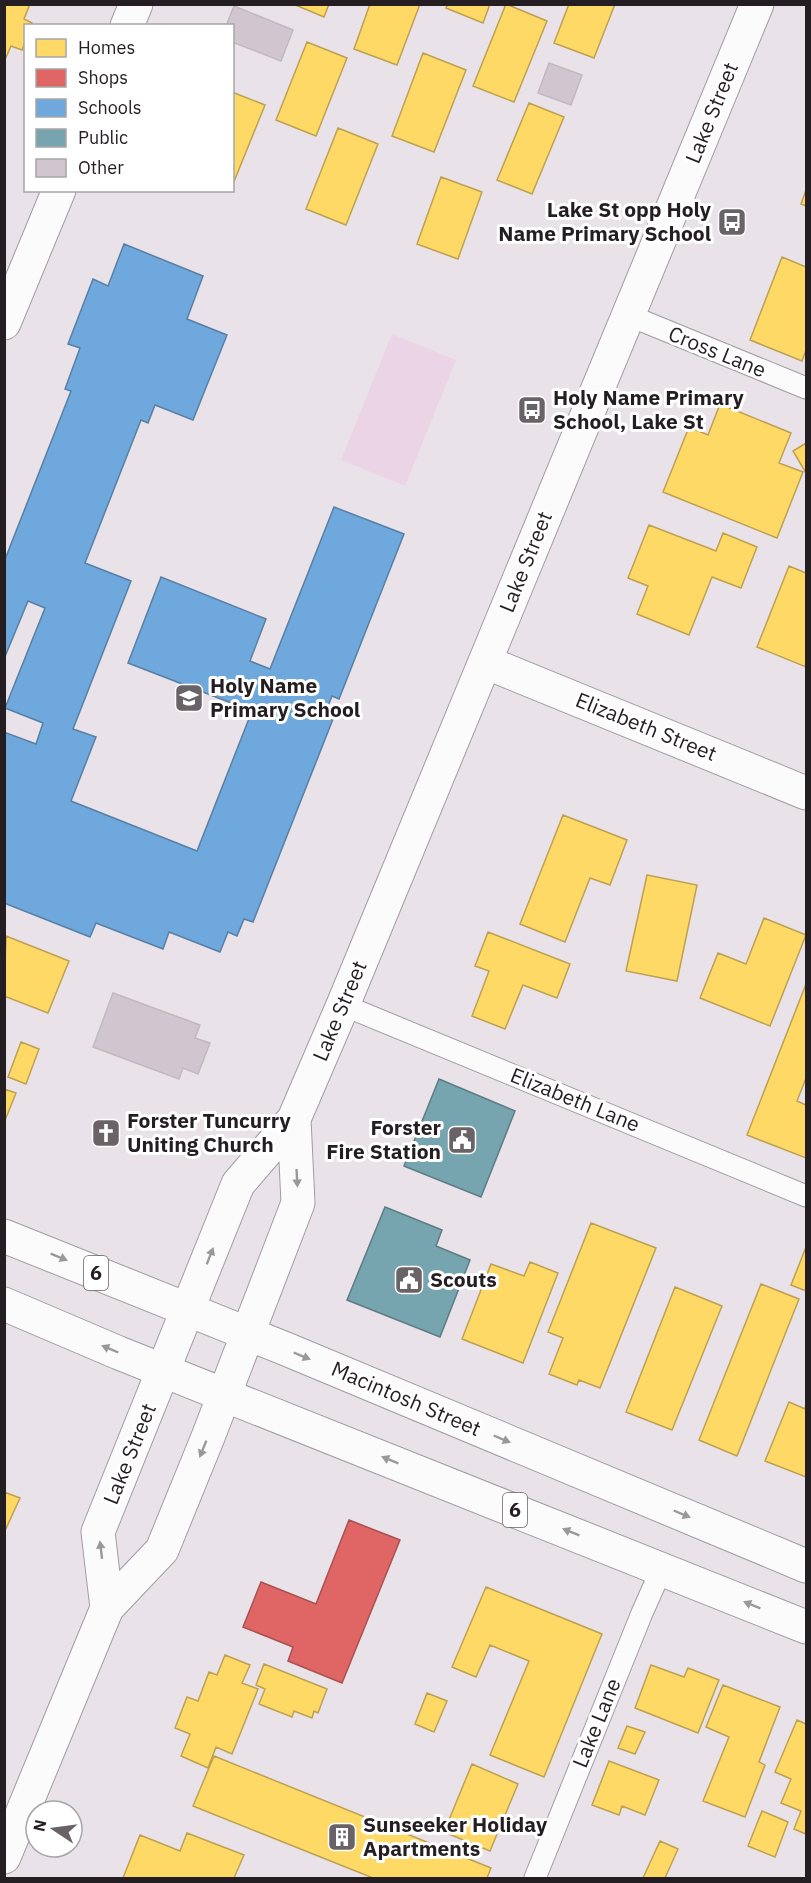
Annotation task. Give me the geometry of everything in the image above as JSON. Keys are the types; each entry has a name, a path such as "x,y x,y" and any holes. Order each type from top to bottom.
{"street":[{"path":"129,24 136,4"},
{"name":"Lake Street","path":"107,1608 98,1532 238,1184 294,1119 757,4"},
{"path":"4,323 58,192"},
{"name":"Elizabeth Street","path":"485,662 807,793"},
{"name":"Lake Street","path":"4,1857 107,1608 162,1550 248,1334 298,1203 294,1119"},
{"name":"Macintosh Street","path":"4,1236 248,1334 807,1566"},
{"name":"6","path":"4,1304 164,1371 807,1627"}],"lane":[{"name":"Cross Lane","path":"628,315 807,388"},
{"name":"Elizabeth Lane","path":"343,1005 807,1196"},
{"name":"Lake Lane","path":"535,1878 662,1568"}],"shaded area":[{"path":"392,334 456,360 405,486 341,460"}],"building: Homes":[{"path":"4,4 30,4 24,19 32,23 24,24 22,50 11,46 4,62"},
{"path":"293,4 329,4 324,17"},
{"path":"370,4 420,4 397,65 354,49"},
{"path":"448,4 490,4 483,23 446,8"},
{"path":"506,4 547,21 514,102 473,86"},
{"path":"569,4 615,4 594,58 554,43"},
{"path":"307,42 347,58 316,136 276,120"},
{"path":"423,53 466,70 434,152 392,136"},
{"path":"234,93 265,105 234,182"},
{"path":"529,103 564,117 532,194 497,180"},
{"path":"338,128 378,144 346,225 306,209"},
{"path":"441,177 482,192 458,259 417,244"},
{"path":"806,190 806,206 801,204"},
{"path":"782,257 806,267 806,350 802,361 750,340"},
{"path":"720,404 791,433 779,463 803,472 777,538 663,492 689,427 708,435"},
{"path":"806,443 806,473 793,451"},
{"path":"649,525 716,551 723,533 757,547 741,588 712,577 689,635 637,614 648,586 628,578"},
{"path":"789,566 806,573 806,667 757,647"},
{"path":"563,815 627,840 610,885 590,878 565,942 520,924"},
{"path":"647,875 697,885 677,981 626,971"},
{"path":"764,918 806,935 770,1026 700,998 718,953 746,964"},
{"path":"488,932 570,964 557,998 523,985 505,1029 472,1016 489,971 475,966"},
{"path":"6,936 69,961 48,1013 4,996"},
{"path":"806,984 806,1078 797,1101 806,1105 806,1158 747,1135"},
{"path":"21,1042 39,1049 26,1084 8,1077"},
{"path":"4,1089 16,1093 4,1123"},
{"path":"591,1223 656,1248 600,1388 579,1380 577,1385 549,1374 563,1338 548,1332"},
{"path":"806,1247 806,1291 791,1285"},
{"path":"530,1262 558,1273 523,1363 462,1339 491,1264 524,1276"},
{"path":"761,1284 799,1299 737,1456 699,1440"},
{"path":"675,1287 722,1306 672,1430 626,1412"},
{"path":"789,1402 805,1409 806,1404 806,1477 765,1461"},
{"path":"4,1492 20,1498 4,1533"},
{"path":"486,1587 602,1634 544,1777 490,1755 529,1661 490,1645 476,1677 452,1667"},
{"path":"225,1655 250,1665 242,1683 258,1689 232,1754 216,1747 208,1768 181,1756 190,1734 175,1728 187,1697 198,1701 209,1672 217,1675"},
{"path":"264,1664 327,1689 318,1713 314,1711 312,1718 294,1711 292,1717 259,1704 265,1689 256,1685"},
{"path":"651,1665 684,1677 688,1668 719,1680 698,1733 635,1708"},
{"path":"723,1685 780,1707 759,1762 765,1765 745,1817 703,1801 729,1737 706,1727"},
{"path":"427,1693 447,1701 434,1732 415,1724"},
{"path":"797,1720 806,1724 806,1834 794,1829 801,1811 781,1803 791,1779 775,1772"},
{"path":"627,1726 645,1732 635,1754 618,1748"},
{"name":"Sunseeker Holiday Apartments","path":"214,1756 491,1868 487,1878 373,1878 193,1806"},
{"path":"609,1761 659,1780 645,1815 622,1806 619,1815 592,1805"},
{"path":"472,1764 518,1784 490,1851 444,1832"},
{"path":"762,1811 788,1822 775,1857 748,1846"},
{"path":"187,1833 244,1855 234,1878 123,1878 140,1835 180,1851"},
{"path":"660,1841 678,1849 665,1878 643,1878"}],"building: Shops":[{"path":"349,1520 400,1540 342,1683 288,1661 293,1647 243,1627 261,1582 316,1604"}],"building: Schools":[{"path":"124,244 203,276 187,319 227,335 193,420 155,405 148,423 141,420 85,563 131,581 73,729 96,737 71,801 197,851 252,711 128,663 161,577 266,619 250,661 270,669 334,507 404,534 339,699 332,696 326,711 335,714 253,922 244,919 237,936 228,932 220,952 169,932 163,949 96,923 90,937 4,903 4,732 36,744 43,723 5,708 45,608 28,601 4,659 4,562 71,391 65,389 80,348 68,344 93,279 108,286"}],"building: Public":[{"path":"439,1079 515,1111 481,1197 404,1166"},
{"name":"Scouts","path":"385,1207 442,1230 436,1246 470,1260 440,1337 347,1300"}],"building: Other":[{"path":"234,6 293,30 281,61 234,43 234,24 227,24"},
{"path":"549,63 582,75 571,105 538,93"},
{"path":"113,993 200,1025 195,1038 210,1043 198,1074 183,1068 179,1079 93,1047"}],"place":[{"name":"Lake St opp Holy Name Primary School","path":"732,222"},
{"name":"Holy Name Primary School, Lake St","path":"532,410"},
{"name":"Holy Name Primary School","path":"189,698"},
{"name":"Forster Tuncurry Uniting Church","path":"106,1133"},
{"name":"Forster Fire Station","path":"462,1140"},
{"name":"Scouts","path":"409,1280"},
{"name":"Sunseeker Holiday Apartments","path":"342,1837"}]}
